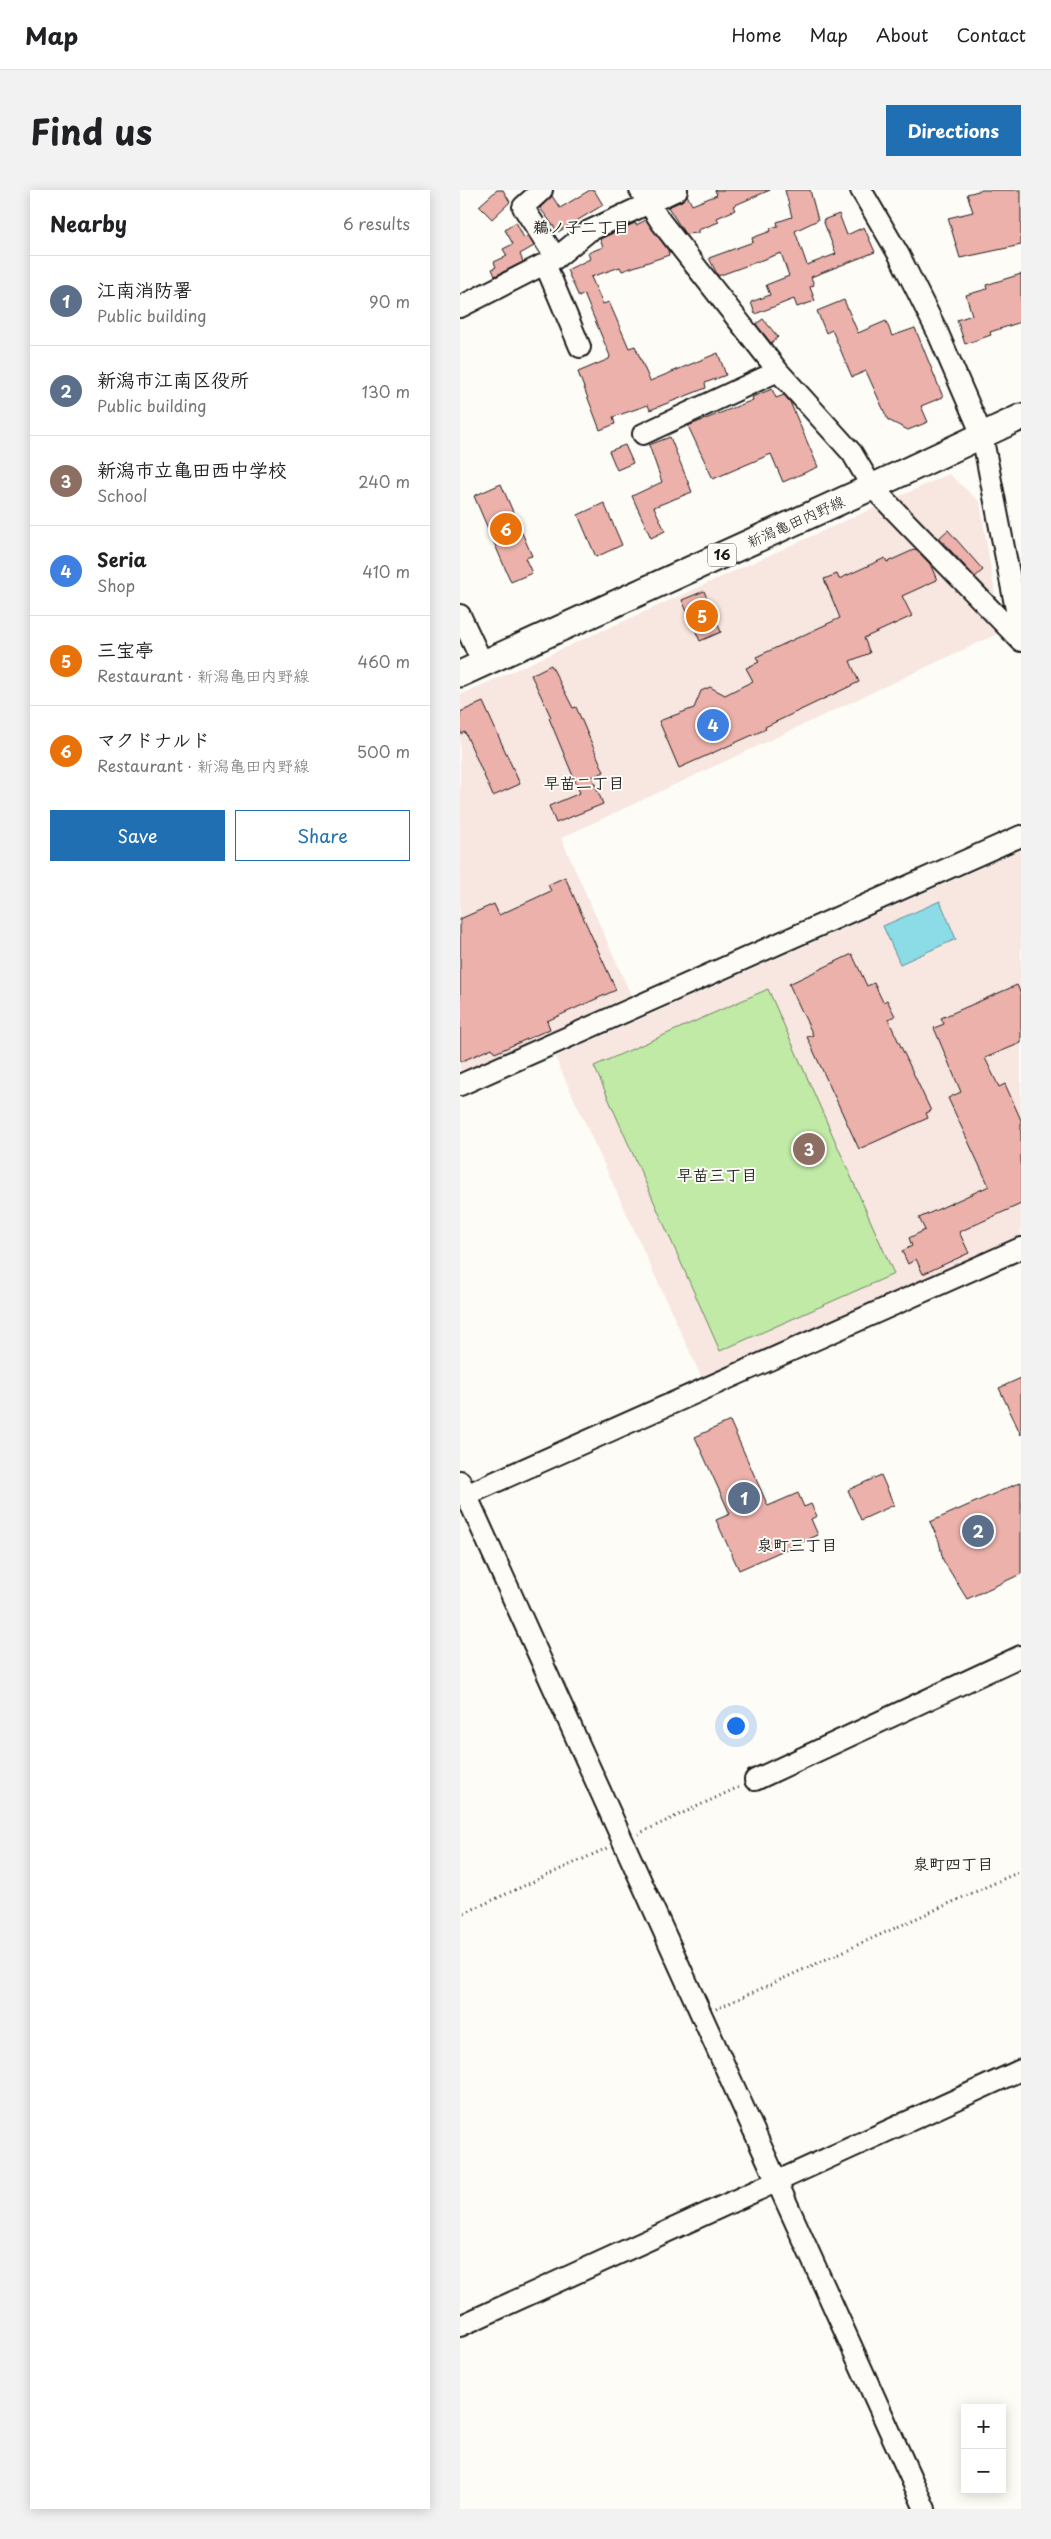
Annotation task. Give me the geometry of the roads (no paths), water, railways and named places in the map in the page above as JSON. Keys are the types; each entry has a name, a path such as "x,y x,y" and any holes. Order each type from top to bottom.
{"main road":[{"name":"新潟亀田内野線","path":"460,674 872,488 1021,417"}],"street":[{"path":"542,190 523,207 551,261 580,347"},
{"path":"460,307 551,261 589,231 644,196 677,190"},
{"path":"861,190 899,255 937,332 982,435 1021,635"},
{"path":"644,196 778,371 852,453 872,488 1021,641"},
{"path":"643,434 778,371"},
{"path":"460,615 482,664"},
{"path":"460,1085 1021,836"},
{"path":"925,2509 463,1488 1020,1250"},
{"path":"755,1780 1021,1656"},
{"path":"460,2326 1021,2070"}],"water":[{"path":"940,901 956,939 900,964 883,926"}],"place":[{"name":"マクドナルド","path":"506,529"},
{"name":"三宝亭","path":"702,616"},
{"name":"Seria","path":"713,725"},
{"name":"新潟市立亀田西中学校","path":"809,1149"},
{"name":"江南消防署","path":"744,1498"},
{"name":"新潟市江南区役所","path":"978,1531"}],"district":[{"name":"鵜ノ子二丁目","path":"581,227"},
{"name":"早苗二丁目","path":"584,783"},
{"name":"早苗三丁目","path":"717,1175"},
{"name":"泉町三丁目","path":"797,1545"},
{"name":"泉町四丁目","path":"953,1864"}]}
